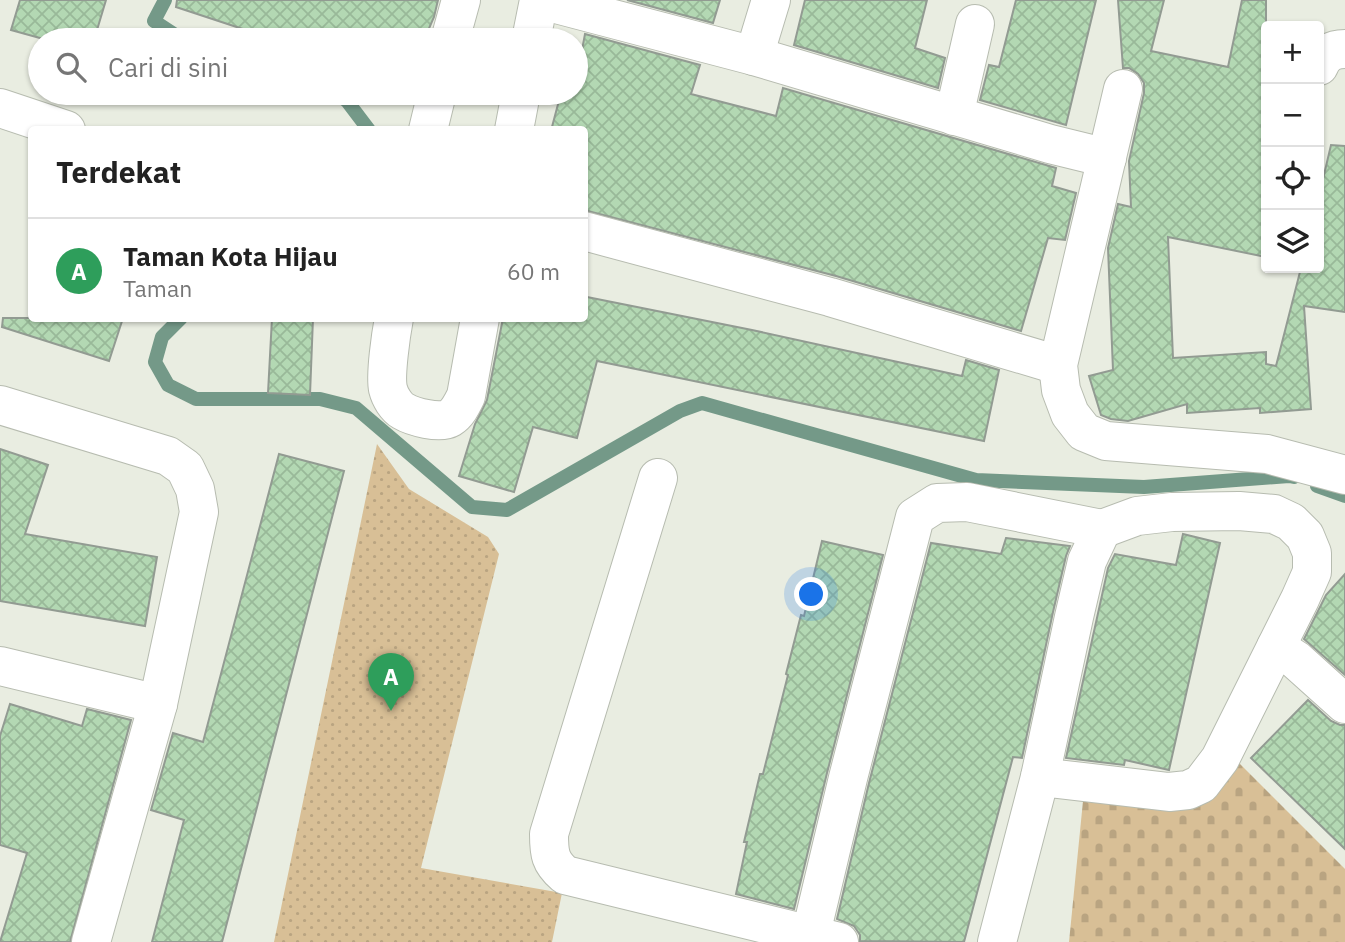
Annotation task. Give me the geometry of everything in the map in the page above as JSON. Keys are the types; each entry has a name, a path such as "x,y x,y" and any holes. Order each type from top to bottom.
{"street":[{"path":"453,28 461,0"},
{"path":"534,28 540,0 754,56 1050,144 1107,158"},
{"path":"754,56 771,0"},
{"path":"954,116 975,24"},
{"path":"1324,56 1332,49 1345,49"},
{"path":"1123,89 1058,365 1061,390 1070,414 1084,432 1106,441 1267,454 1345,475"},
{"path":"429,126 434,105"},
{"path":"515,126 519,105"},
{"path":"0,108 54,126"},
{"path":"588,232 831,297 1058,365"},
{"path":"394,322 388,378 388,389 393,400 402,411 442,421 452,417 466,396 479,322"},
{"path":"0,405 168,456 185,468 195,489 199,512 158,704 91,942"},
{"path":"658,478 549,834 549,851 554,865 565,875 820,940 848,778 915,517 937,503 967,502 1102,529 1137,516 1172,512 1239,511 1274,514 1291,522 1305,536 1312,554 1312,572 1220,759 1201,784 1188,790 1169,792 1040,776"},
{"path":"997,942 1040,776 1087,561 1102,529"},
{"path":"1276,648 1296,660 1345,704"},
{"path":"0,666 158,704"}],"green space":[{"path":"377,444 409,489 488,537 499,554 421,868 562,893 552,942 274,942"},
{"path":"1239,763 1345,869 1345,942 1069,942 1084,791"}],"building":[{"path":"20,0 106,0 98,28 28,28 28,35 11,30"},
{"path":"177,0 438,0 429,28 240,28 176,7"},
{"path":"627,0 720,0 713,23"},
{"path":"805,0 927,0 915,48 945,58 938,88 794,45"},
{"path":"1016,0 1096,0 1066,125 980,100 989,65 999,67"},
{"path":"1118,0 1164,0 1151,51 1228,67 1242,0 1266,0 1266,21 1261,21 1261,256 1168,237 1173,358 1266,352 1266,364 1276,366 1300,273 1324,273 1324,175 1331,145 1345,146 1345,312 1304,306 1311,409 1260,413 1260,408 1187,413 1187,404 1128,421 1101,415 1089,376 1113,370 1108,248 1118,204 1131,207 1129,161 1144,93 1144,83 1138,74 1129,68 1123,68"},
{"path":"588,35 700,65 691,94 776,116 783,88 1056,168 1052,186 1076,193 1065,240 1048,238 1021,331 836,276 588,211 588,126 552,126 558,105 588,105"},
{"path":"588,297 962,376 966,360 999,370 984,441 597,361 577,438 533,427 514,492 459,476 475,424 487,400 502,322 588,322"},
{"path":"3,318 28,318 28,322 122,322 109,361 2,327"},
{"path":"272,322 313,322 310,395 268,393"},
{"path":"0,449 48,465 25,534 157,557 145,626 0,601"},
{"path":"279,454 344,471 222,942 152,942 184,820 151,810 173,733 203,742"},
{"path":"1183,534 1220,543 1169,770 1125,760 1124,765 1066,758 1108,568 1115,554 1176,565"},
{"path":"1006,538 1070,546 1022,758 1013,757 964,942 860,941 860,935 854,926 837,919 931,543 1001,554"},
{"path":"822,541 883,555 794,909 736,894 747,842 744,842 760,774 763,774 788,675 786,674 801,615 804,616"},
{"path":"1345,574 1345,675 1304,639 1326,595"},
{"path":"1308,700 1331,721 1345,725 1345,849 1251,758"},
{"path":"10,704 82,726 87,709 131,720 70,942 0,942 27,853 0,845 0,736"}],"waterway":[{"path":"165,0 154,21 165,28"},
{"path":"350,105 366,126"},
{"path":"177,322 162,337 155,362 168,385 196,399 320,399 356,408 472,507 507,510 680,411 702,403 976,480 1144,487 1294,477"},
{"path":"1317,486 1345,496"}],"place":[{"name":"Taman Kota Hijau","path":"391,711"}]}
